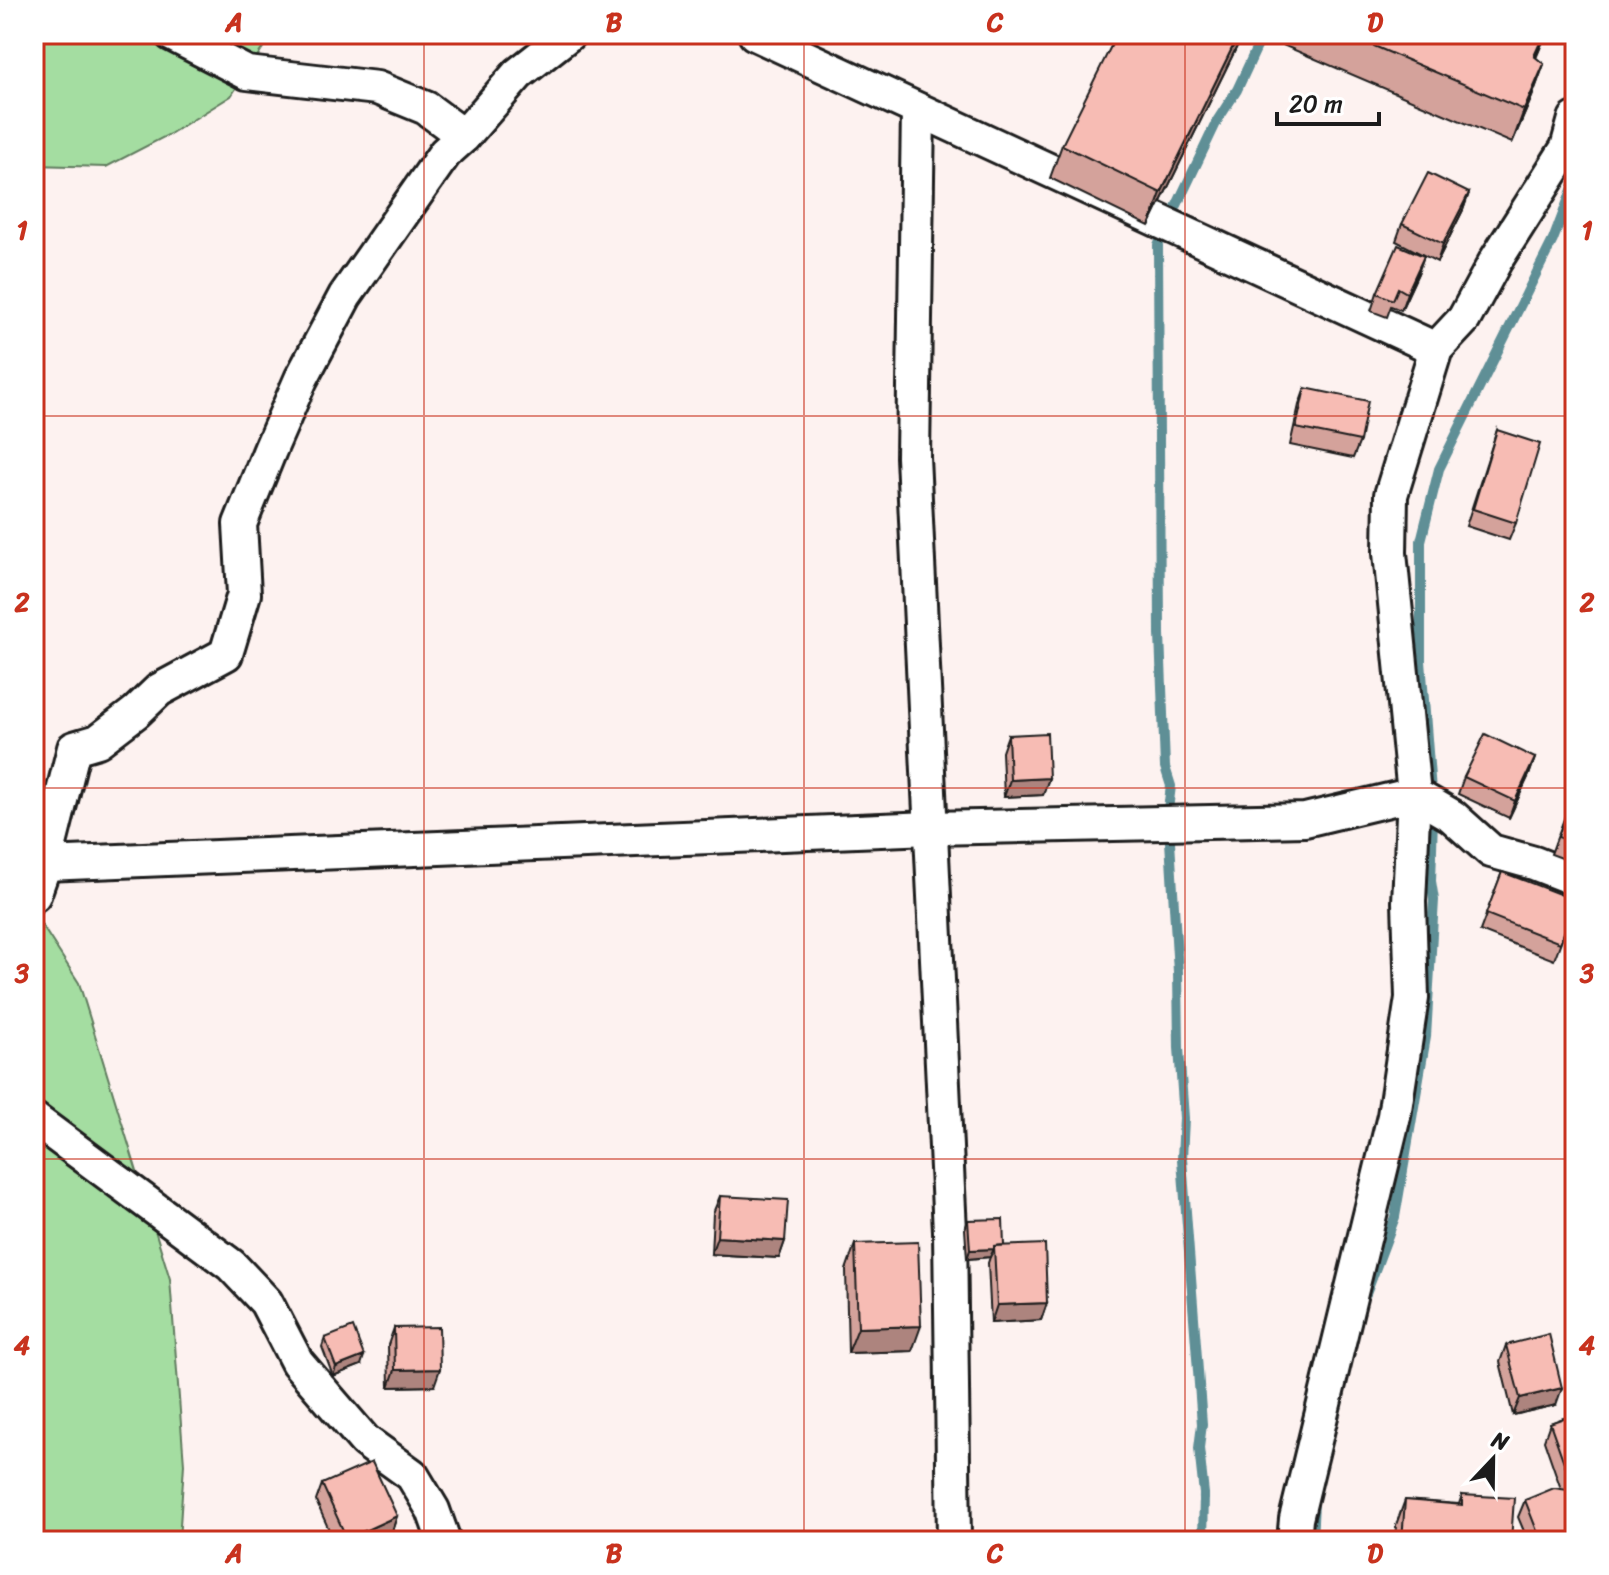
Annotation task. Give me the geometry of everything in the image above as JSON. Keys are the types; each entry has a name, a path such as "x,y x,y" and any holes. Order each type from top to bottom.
{"street":[{"path":"171,34 247,73 377,88 426,108 464,136"},
{"path":"34,895 45,864 74,748 98,741 159,690 226,654 244,594 240,524 301,379 345,296 445,153 464,136 518,74 569,34"},
{"path":"755,34 1436,349"},
{"path":"918,110 913,457 950,1231 954,1541"},
{"path":"1294,1541 1296,1519 1394,1116 1412,998 1409,902 1414,794 1390,553 1391,495 1436,349 1464,319 1496,260 1567,148 1575,119"},
{"path":"45,864 930,828 1305,820 1414,794 1452,816 1491,851 1575,879"},
{"path":"34,1119 231,1265 266,1302 297,1362 365,1441 412,1475 433,1510 444,1541"}],"green space":[{"path":"34,34 272,34 231,96 170,134 106,167 34,165"},
{"path":"34,913 79,983 170,1279 184,1464 179,1541 34,1541"}],"building":[{"path":"1117,34 1239,34 1161,193 1062,145"},
{"path":"1346,34 1544,34 1534,56 1544,64 1524,110"},
{"path":"1428,173 1469,193 1443,244 1402,224"},
{"path":"1398,245 1424,256 1407,293 1398,288 1393,300 1377,293"},
{"path":"1305,388 1368,401 1360,441 1296,428"},
{"path":"1497,430 1540,444 1516,523 1473,509"},
{"path":"1047,733 1049,778 1010,780 1008,735"},
{"path":"1485,734 1535,758 1515,801 1464,777"},
{"path":"1575,789 1575,843 1558,837"},
{"path":"1502,872 1575,900 1560,943 1486,914"},
{"path":"720,1196 788,1200 785,1241 717,1237"},
{"path":"1003,1219 1004,1245 994,1246 994,1249 970,1250 968,1220"},
{"path":"918,1242 921,1326 858,1328 855,1244"},
{"path":"1045,1244 1047,1303 997,1305 994,1246"},
{"path":"353,1327 364,1356 336,1367 325,1338"},
{"path":"439,1327 440,1369 395,1370 394,1328"},
{"path":"1549,1334 1562,1388 1520,1398 1506,1345"},
{"path":"1575,1414 1575,1484 1572,1485 1550,1423"},
{"path":"372,1462 397,1516 347,1539 322,1484"},
{"path":"1554,1488 1575,1491 1575,1541 1541,1541 1525,1500"},
{"path":"1462,1495 1514,1498 1511,1541 1402,1541 1405,1500 1462,1505"}],"waterway":[{"path":"1203,1541 1204,1494 1199,1448 1202,1424 1182,1159 1184,1118 1168,809 1171,786 1165,767 1160,634 1158,245 1217,121 1237,90 1263,34"},
{"path":"1366,1294 1395,1217 1426,1037 1434,900 1431,881 1433,817 1421,661 1421,541 1439,469 1553,240 1575,182"},
{"path":"1312,1541 1314,1502"}]}
